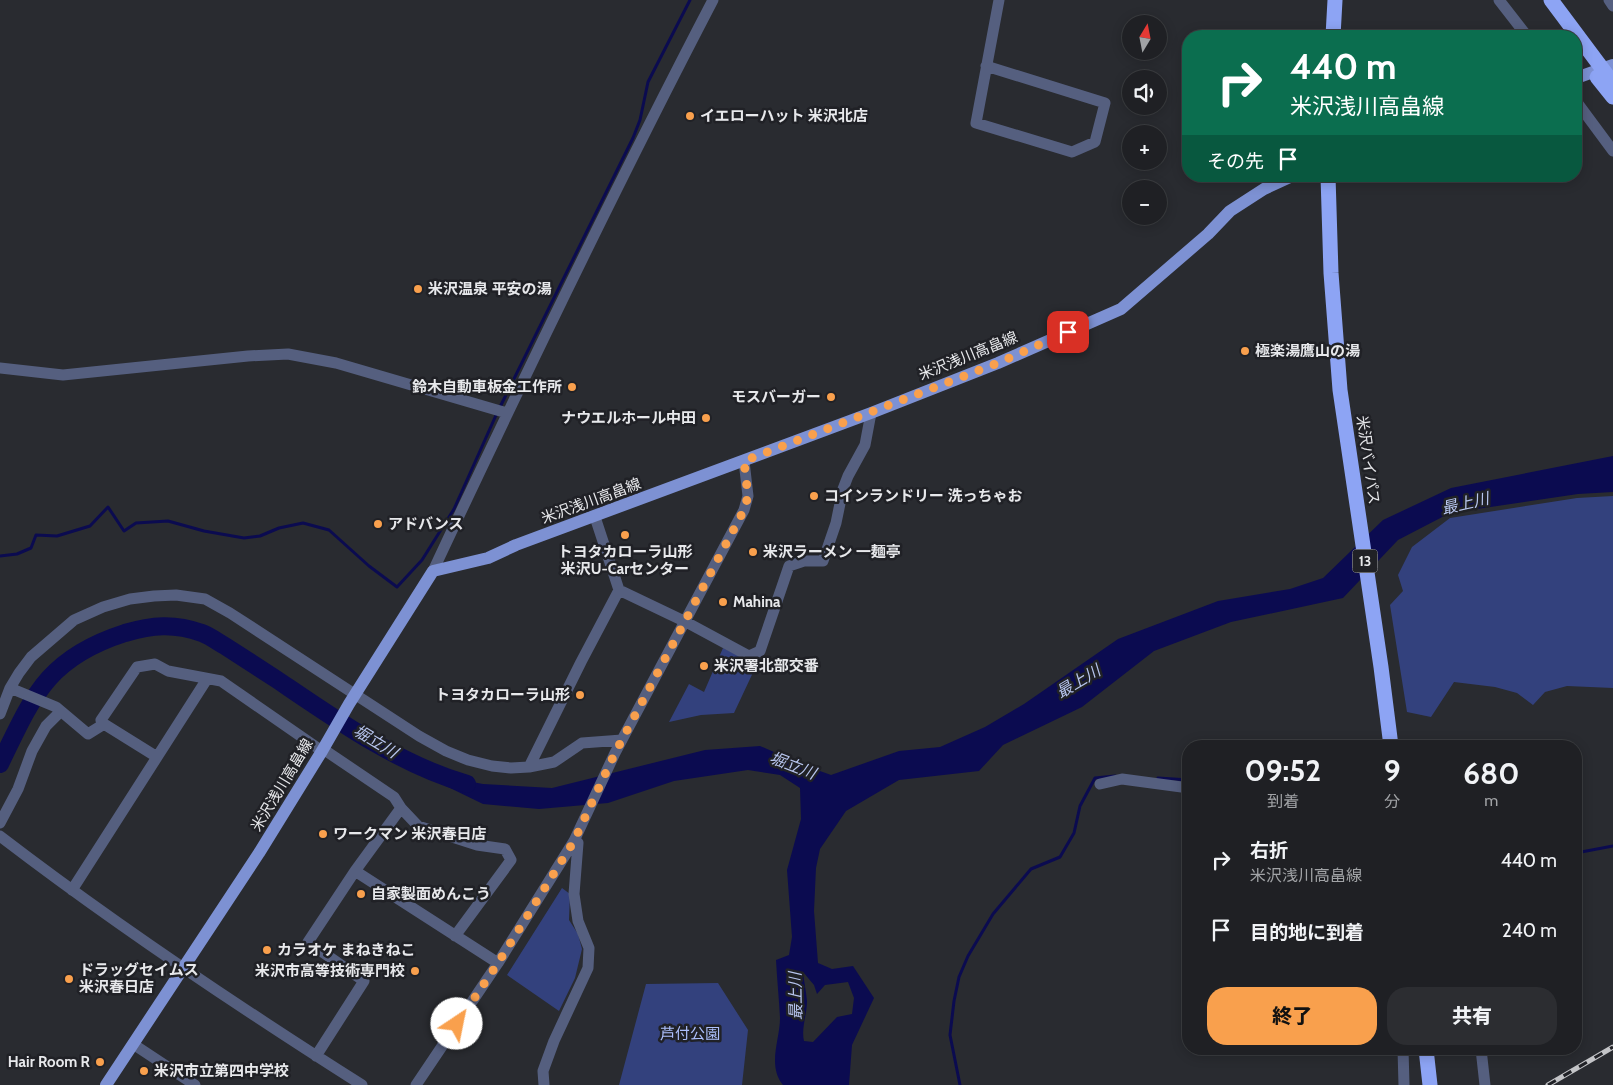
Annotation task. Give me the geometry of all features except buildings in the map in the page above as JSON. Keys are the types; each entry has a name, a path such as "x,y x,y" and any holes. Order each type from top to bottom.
{"highway":[{"path":"1334,30 1336,0"},
{"path":"1540,0 1562,30"},
{"path":"1551,0 1569,30"},
{"path":"1584,54 1611,90"},
{"name":"米沢バイパス","path":"1328,182 1330,255 1340,390 1381,667 1389,740"},
{"path":"1427,1055 1430,1085"}],"main road":[{"path":"1582,76 1613,65"},
{"name":"米沢浅川高畠線","path":"106,1085 260,853 352,698 432,571 488,558 871,413 998,363 1121,309 1208,234 1230,211 1264,189 1279,182"}],"street":[{"path":"432,571 650,120 713,0"},
{"path":"986,66 1105,103 1095,142 1072,152 976,123 986,66 999,0"},
{"path":"1499,0 1522,30"},
{"path":"1608,0 1613,6"},
{"path":"1582,109 1613,151"},
{"path":"0,368 63,375 248,356 288,354 336,364 507,413"},
{"path":"594,517 619,590 686,622 749,656 760,651 789,566 804,561 823,560 836,523 848,476 865,445 871,413"},
{"path":"416,1085 498,963 574,841 615,753 744,510 748,496 744,461"},
{"path":"529,767 619,590"},
{"path":"0,714 10,688 31,657 74,620 103,608 130,600 176,595 205,599 262,633 352,698 446,751 468,760 492,766 529,767 554,762 582,743 622,740"},
{"path":"157,757 104,724 101,720 137,667 155,664 168,671 221,681 394,797 401,808 418,826 477,845 505,850 511,860 455,936"},
{"path":"72,890 207,679"},
{"path":"10,688 58,709 88,734 104,724"},
{"path":"0,823 18,789 32,751 58,709"},
{"path":"1100,784 1122,779 1182,787"},
{"path":"316,1056 364,981 308,942 355,871 401,808"},
{"path":"0,836 72,890 185,968 362,1085"},
{"path":"544,1085 543,1071 554,1041 588,968 589,948 578,921 574,894 578,843 574,841"},
{"path":"355,871 498,963"},
{"path":"133,1044 195,1085"},
{"path":"1402,1055 1404,1085"},
{"path":"1482,1055 1485,1085"}],"green space":[{"path":"1613,496 1613,688 1567,686 1545,692 1533,705 1517,693 1495,687 1454,682 1431,717 1407,712 1390,605 1403,591 1398,575 1412,547 1450,518 1577,498"},
{"path":"723,648 757,664 734,713 701,715 669,722 689,684 704,692"},
{"path":"562,888 570,894 569,920 578,934 582,949 575,978 559,1011 507,975"},
{"name":"芦付公園","path":"718,983 748,1030 742,1085 619,1085 646,984"}],"water":[{"name":"最上川","path":"1613,456 1613,492 1578,494 1450,513 1398,540 1343,598 1231,622 1154,651 1082,707 1003,745 979,771 899,780 846,811 820,849 816,868 814,911 818,963 832,969 853,966 874,998 852,1045 849,1085 783,1085 776,1069 775,1061 780,1018 776,960 789,955 792,937 787,870 801,819 800,788 780,775 748,770 674,781 608,803 539,809 483,804 415,771 483,784 552,788 705,750 760,746 831,775 899,751 940,747 985,727 1024,704 1118,639 1218,601 1290,589 1323,578 1383,520 1451,488","holes":["803,972 814,985 817,994 825,985 848,982 854,998 852,1014 837,1017 813,1042 804,1041 803,1036 807,1001"]}],"waterway":[{"path":"500,407 633,138 640,120 648,82 690,0"},
{"path":"0,556 17,554 31,548 36,535 57,536 90,526 108,507 124,531 136,523 168,521 204,531 244,538 260,536 279,528 303,523 329,530 369,566 397,587 422,560 454,509 497,413"},
{"name":"堀立川","path":"0,764 33,699 46,682 77,654 125,633 144,628 172,626 208,636 344,725 392,753 416,765 467,784"},
{"path":"960,1085 950,1035 959,977 968,956 993,914 1031,869 1060,857 1074,833 1080,806 1095,778 1115,776"},
{"path":"1158,778 1182,780"},
{"path":"1582,852 1613,846"}],"railway":[{"path":"1548,1085 1613,1047"}],"place":[{"name":"イエローハット 米沢北店","path":"690,116"},
{"name":"米沢温泉 平安の湯","path":"418,289"},
{"name":"極楽湯鷹山の湯","path":"1245,351"},
{"name":"鈴木自動車板金工作所","path":"572,387"},
{"name":"モスバーガー","path":"831,397"},
{"name":"ナウエルホール中田","path":"706,418"},
{"name":"コインランドリー 洗っちゃお","path":"814,496"},
{"name":"アドバンス","path":"378,524"},
{"name":"トヨタカローラ山形 米沢U-Carセンター","path":"625,535"},
{"name":"米沢ラーメン 一麺亭","path":"753,552"},
{"name":"Mahina","path":"723,602"},
{"name":"米沢署北部交番","path":"704,666"},
{"name":"トヨタカローラ山形","path":"580,695"},
{"name":"ワークマン 米沢春日店","path":"323,834"},
{"name":"自家製面めんこう","path":"361,894"},
{"name":"カラオケ まねきねこ","path":"267,950"},
{"name":"米沢市高等技術専門校","path":"415,971"},
{"name":"ドラッグセイムス 米沢春日店","path":"69,979"},
{"name":"Hair Room R","path":"100,1062"},
{"name":"米沢市立第四中学校","path":"144,1071"}],"route":[{"path":"457,1024 498,963 574,841 615,753 744,510 748,496 744,461 998,363 1068,332"}]}
